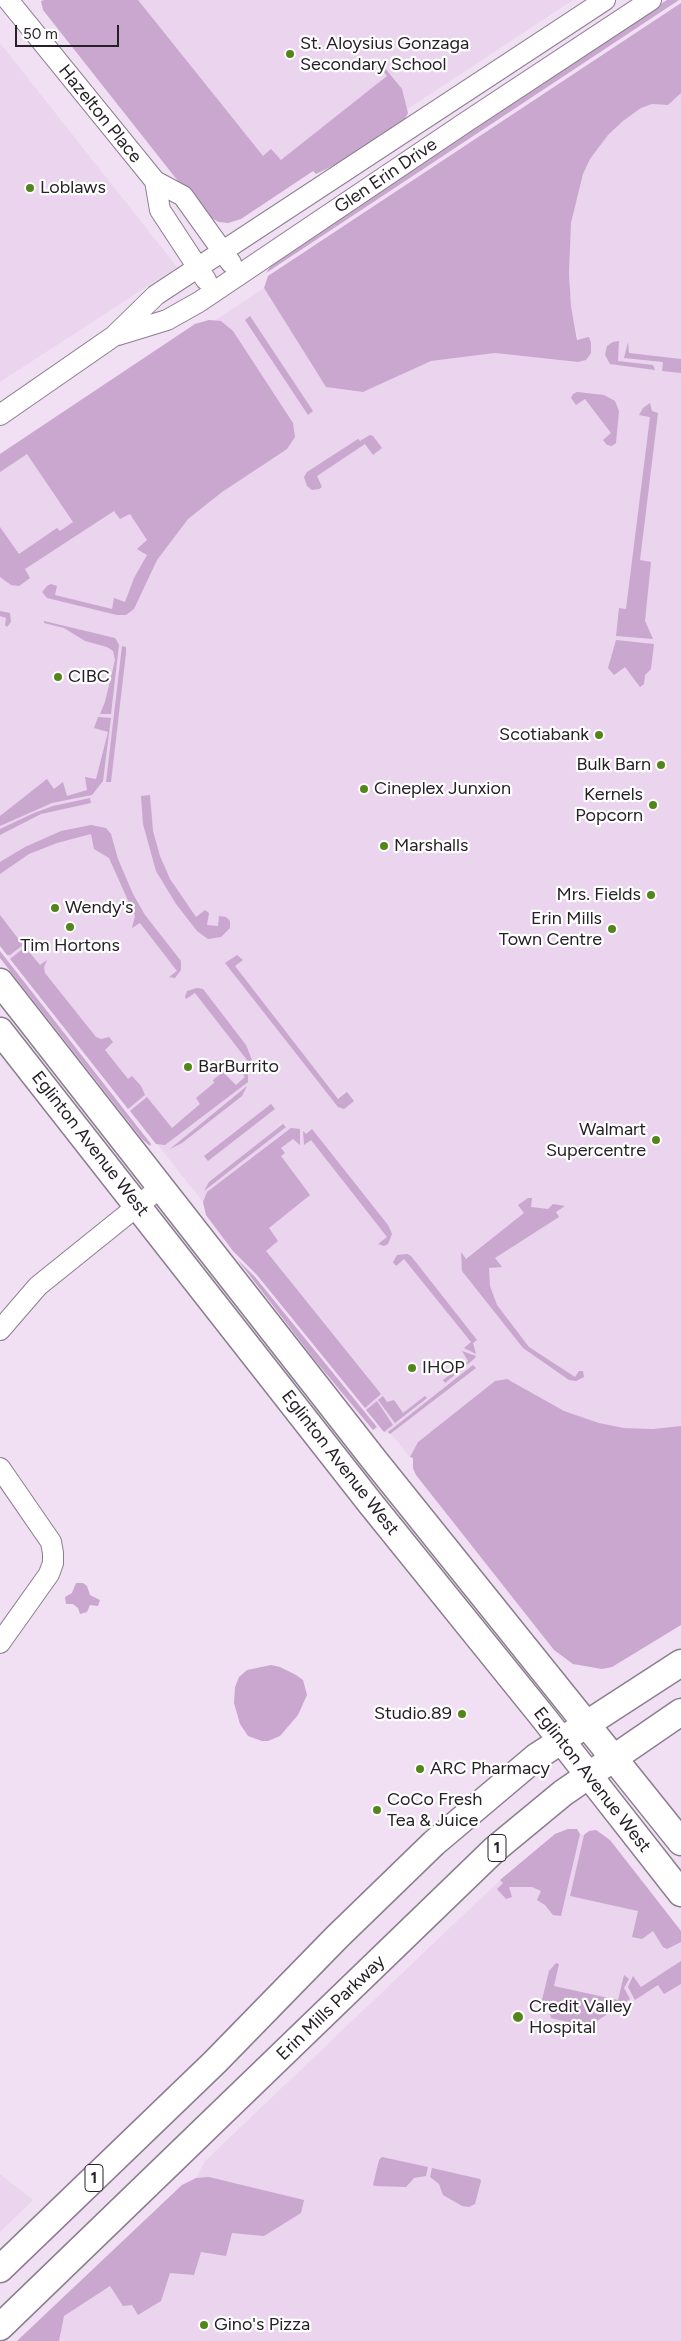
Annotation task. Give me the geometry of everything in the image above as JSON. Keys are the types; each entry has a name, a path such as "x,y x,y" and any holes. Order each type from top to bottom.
{"main road":[{"name":"Eglinton Avenue West","path":"0,982 376,1461 681,1842"},
{"name":"Eglinton Avenue West","path":"0,1031 681,1893"},
{"name":"1","path":"0,2270 206,2071 330,1944 434,1842 536,1757 681,1663"},
{"name":"Erin Mills Parkway","path":"0,2327 494,1850 563,1793 681,1712"}],"street":[{"name":"Hazelton Place","path":"8,0 154,181 183,196 240,276"},
{"name":"Glen Erin Drive","path":"1,414 114,336 156,296 605,0"},
{"name":"Glen Erin Drive","path":"114,336 167,320 240,276 466,122 651,0"},
{"name":"Hazelton Place","path":"154,181 160,210 214,292"},
{"path":"0,1330 38,1286 161,1187"},
{"path":"0,1468 51,1542 53,1563 49,1574 0,1643"}],"shaded area":[{"name":"St. Aloysius Gonzaga Secondary School","path":"45,0 573,0 259,207"},
{"path":"138,0 263,156 271,149 281,160 387,76 380,67 383,66 402,89 408,113 403,123 355,155 316,174 313,171 241,219 228,223 219,222 204,214 43,10 41,1"},
{"path":"667,0 679,0 266,273 278,259"},
{"path":"681,3 681,93 668,105 652,104 641,108 623,121 608,135 590,159 583,174 571,223 569,273 571,306 577,340 589,337 591,343 591,353 586,360 578,362 495,353 431,361 363,392 326,387 264,288 268,276"},
{"path":"0,43 177,267 0,382"},
{"path":"681,93 681,1426 653,1429 624,1428 599,1423 564,1411 502,1380 495,1381 418,1442 410,1457 391,1434 384,1432 257,1275 233,1251 206,1215 203,1202 0,946 0,454 195,324 209,320 214,321 264,288 326,387 363,392 431,361 495,353 578,362 586,360 578,340 571,306 569,273 571,223 583,174 590,159 608,135 623,121 641,108 652,104 668,105"},
{"path":"250,316 313,411 308,415 245,320"},
{"path":"209,320 221,321 233,331 293,423 295,437 287,449 222,492 188,519 157,560 134,609 126,615 117,615 47,598 42,592 51,584 57,586 55,595 112,609 114,598 125,602 134,578 147,555 137,549 147,540 130,514 120,519 114,511 25,569 30,578 19,586 11,585 0,577 0,527 19,554 57,528 60,531 73,522 27,454 0,472 0,454 195,324"},
{"path":"619,341 618,361 653,365 655,370 610,364 605,355 607,346"},
{"path":"628,342 629,353 681,359 681,373 662,371 663,362 624,358"},
{"path":"577,392 604,395 615,401 619,411 616,443 612,446 607,445 603,440 611,433 585,399 576,405 571,398"},
{"path":"650,403 652,411 658,413 640,560 651,562 645,621 653,639 616,636 619,608 626,609 650,417 639,415 643,408"},
{"path":"370,435 373,436 382,448 373,455 365,444 317,476 322,487 312,490 307,486 304,477 307,472 358,439 360,441"},
{"path":"0,611 10,613 11,622 7,627 5,625 6,618 0,616"},
{"path":"44,621 115,638 119,645 111,714 100,714 105,702 115,660 113,651 107,647 85,641 64,628 44,623"},
{"path":"616,640 654,644 651,669 645,675 644,684 640,687 625,667 614,675 608,668"},
{"path":"122,646 126,647 126,653 111,782 106,782"},
{"path":"98,717 111,718 103,781 92,795 52,803 0,826 0,816 47,779 54,789 63,782 67,796 87,790 85,777 96,779 108,732 94,728"},
{"path":"150,795 153,831 160,856 170,879 196,917 205,910 209,913 207,925 218,926 219,916 226,917 230,921 230,928 221,937 208,939 197,931 176,904 156,871 143,824 141,796"},
{"path":"90,798 91,803 41,814 0,835 0,829 34,813 53,806"},
{"path":"91,825 106,828 111,834 118,859 133,894 145,915 181,961 181,970 175,978 169,977 177,971 140,923 132,928 135,916 109,858 94,849 91,834 57,843 29,854 0,874 0,862 25,847 61,831"},
{"path":"0,915 23,945 10,955 7,955 0,946"},
{"path":"25,947 40,965 47,960 44,967 45,973 96,1037 101,1039 109,1037 113,1042 105,1050 128,1079 132,1076 141,1086 145,1095 128,1109 10,959"},
{"path":"0,951 151,1144 150,1146 142,1139 0,958"},
{"path":"237,955 243,960 235,966 338,1099 347,1092 354,1101 344,1109 338,1107 225,963"},
{"path":"197,988 203,989 246,1045 252,1060 250,1061 249,1069 241,1065 247,1060 195,993 186,999 187,991"},
{"path":"239,1070 248,1072 248,1082 165,1145 156,1144 130,1111 147,1097 172,1128 200,1104 196,1098 214,1083 213,1080 223,1072 236,1085 245,1077"},
{"path":"247,1086 242,1096 182,1143 170,1149"},
{"path":"271,1104 275,1109 208,1161 204,1156"},
{"path":"283,1124 286,1127 204,1191 209,1182"},
{"path":"291,1128 300,1129 300,1145 293,1139 281,1148 285,1153 281,1156 310,1195 269,1228 278,1241 266,1251 381,1394 365,1408 257,1275 233,1251 206,1215 203,1202 207,1192"},
{"path":"312,1129 388,1225 392,1234 388,1244 384,1246 378,1244 387,1237 311,1140 304,1145 303,1131 306,1134"},
{"path":"528,1198 532,1198 531,1207 548,1209 553,1204 565,1206 556,1212 559,1217 495,1258 502,1267 489,1268 490,1286 497,1305 529,1347 575,1377 579,1371 583,1371 584,1377 576,1381 569,1380 523,1348 462,1271 461,1252 466,1259 524,1213 518,1205"},
{"path":"407,1254 411,1256 477,1340 473,1343 476,1354 464,1348 471,1342 404,1259 396,1266 393,1262 397,1255"},
{"path":"237,1259 255,1277 377,1427 373,1430 314,1359"},
{"path":"462,1351 476,1356 445,1383 443,1380 468,1361"},
{"path":"473,1365 476,1368 390,1434 388,1432"},
{"path":"507,1379 564,1411 599,1423 624,1428 653,1429 681,1426 681,1625 612,1667 602,1669 573,1664 554,1650 416,1475 413,1468 413,1458 410,1457 418,1442 495,1381"},
{"path":"383,1396 387,1402 394,1400 403,1413 425,1396 427,1398 395,1423 378,1400"},
{"path":"377,1401 393,1425 384,1432 366,1410"},
{"path":"76,1583 83,1583 87,1586 90,1595 100,1600 98,1606 90,1605 87,1612 80,1614 78,1608 73,1604 66,1604 65,1597 72,1593"},
{"path":"271,1665 280,1667 303,1680 307,1695 298,1715 280,1736 268,1741 262,1741 248,1736 240,1724 234,1703 235,1687 239,1677 247,1670"},
{"name":"Credit Valley Hospital","path":"568,1829 577,1829 583,1835 589,1831 596,1830 610,1840 681,1931 681,2341 17,2341 182,2185 196,2178 205,2161 500,1880 555,1834"},
{"path":"568,1829 577,1829 580,1834 561,1916 553,1915 545,1905 537,1900 541,1891 532,1887 509,1887 512,1897 506,1899 497,1889 503,1883 500,1880 555,1834"},
{"path":"596,1830 610,1840 681,1931 681,1942 667,1949 663,1947 653,1931 642,1939 632,1937 638,1911 570,1896 584,1835 589,1831"},
{"path":"681,1961 681,1984 664,1994 658,1985 635,2000 628,1987 633,1976 641,1987"},
{"path":"556,1963 559,1964 554,1986 618,2000 624,1975 629,1979 624,1988 630,1999 588,2027 551,2018 549,2009 541,2004 549,1971"},
{"path":"382,2157 428,2167 426,2176 414,2178 406,2187 375,2186 373,2185 379,2160"},
{"path":"432,2168 480,2179 475,2204 469,2207 462,2206 443,2195 439,2184 430,2177"},
{"path":"0,2174 33,2200 0,2232"},
{"path":"209,2177 304,2200 301,2213 264,2236 232,2233 226,2256 201,2252 194,2275 170,2273 161,2301 138,2315 132,2305 123,2306 110,2286 64,2316 59,2341 17,2341 182,2185 196,2178"}],"place":[{"name":"St. Aloysius Gonzaga Secondary School","path":"290,54"},
{"name":"Loblaws","path":"30,188"},
{"name":"CIBC","path":"58,677"},
{"name":"Scotiabank","path":"599,735"},
{"name":"Bulk Barn","path":"661,765"},
{"name":"Cineplex Junxion","path":"364,789"},
{"name":"Kernels Popcorn","path":"653,805"},
{"name":"Marshalls","path":"384,846"},
{"name":"Mrs. Fields","path":"651,895"},
{"name":"Wendy's","path":"55,908"},
{"name":"Tim Hortons","path":"70,927"},
{"name":"Erin Mills Town Centre","path":"612,929"},
{"name":"BarBurrito","path":"188,1067"},
{"name":"Walmart Supercentre","path":"656,1140"},
{"name":"IHOP","path":"412,1368"},
{"name":"Studio.89","path":"462,1714"},
{"name":"ARC Pharmacy","path":"420,1769"},
{"name":"CoCo Fresh Tea & Juice","path":"377,1810"},
{"name":"Credit Valley Hospital","path":"518,2017"},
{"name":"Gino's Pizza","path":"204,2325"}]}
